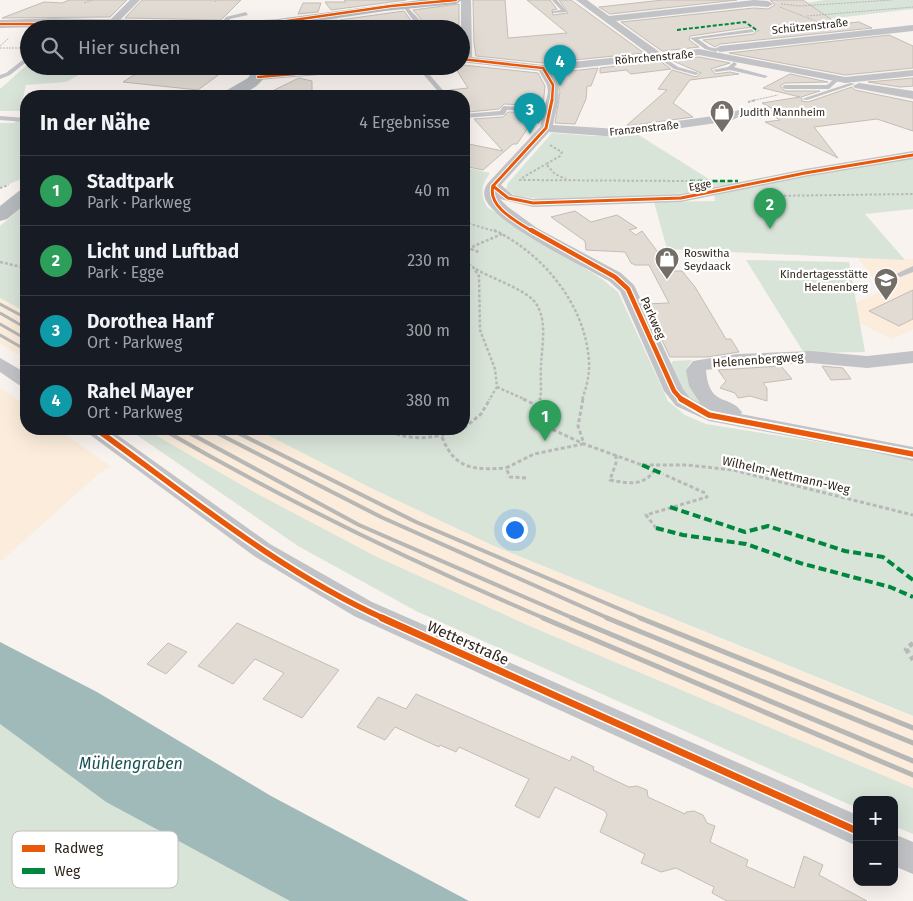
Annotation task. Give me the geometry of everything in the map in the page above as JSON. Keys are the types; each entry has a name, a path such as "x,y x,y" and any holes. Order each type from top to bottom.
{"main road":[{"path":"306,20 336,14 456,0"},
{"path":"279,20 286,6 303,13 336,14"},
{"path":"239,90 252,83 258,75"},
{"path":"0,215 20,199"}],"street":[{"path":"115,20 135,0"},
{"path":"465,20 466,0"},
{"path":"581,0 658,56"},
{"path":"607,19 754,3 768,4"},
{"path":"4,25 20,25"},
{"name":"Schützenstraße","path":"713,52 913,28"},
{"name":"Röhrchenstraße","path":"470,60 543,68 713,52 845,81 864,88 913,95"},
{"path":"493,186 546,128 553,85 543,68"},
{"name":"Röhrchenstraße","path":"845,81 913,73"},
{"name":"Franzenstraße","path":"546,128 619,132 730,117 741,113"},
{"name":"Egge","path":"493,186 508,198 533,203 681,198 805,173 913,155"},
{"name":"Parkweg","path":"493,186 491,193 493,200 515,220 615,277 628,289 674,391 683,402 709,415 913,454"},
{"name":"Helenenbergweg","path":"759,424 721,408 706,399 696,383 697,368 708,363 757,359 810,357 867,362 913,357"},
{"path":"0,364 20,377"},
{"name":"Wetterstraße","path":"104,435 262,550 363,609 853,829"},
{"path":"898,851 913,858"}],"lane":[{"path":"554,0 565,11 556,12"},
{"path":"404,5 418,20"},
{"path":"226,20 246,14"},
{"path":"713,52 693,38 752,31"},
{"path":"658,56 676,68 696,73"},
{"path":"730,68 739,59"},
{"path":"0,78 20,64"},
{"path":"716,70 730,68 765,76"},
{"path":"427,75 440,90"},
{"path":"785,87 829,87 845,81"},
{"path":"805,98 845,81"},
{"path":"470,116 502,113 504,108 550,110"},
{"path":"0,118 20,120"},
{"path":"900,274 913,269"}],"path":[{"path":"84,3 93,0"},
{"path":"768,4 800,6 892,0"},
{"path":"768,4 807,16 848,35"},
{"path":"807,16 913,7"},
{"path":"4,42 8,43"},
{"path":"0,50 20,48"},
{"path":"741,113 738,107 741,105 782,95"},
{"path":"514,183 560,156 562,152 560,149 547,145"},
{"path":"546,164 555,174 568,180"},
{"path":"520,180 690,181 718,191"},
{"path":"762,196 913,194"},
{"path":"442,437 451,457 461,465 481,470 506,468 538,450 584,444 578,428 589,365 588,340 578,316 556,279 527,251 493,228 470,223"},
{"path":"470,249 502,234"},
{"path":"470,249 479,252"},
{"path":"0,262 20,267"},
{"path":"470,265 524,292 533,299 542,314 545,324 541,370 543,393 538,406 497,387"},
{"path":"470,423 481,414 497,387 495,369 480,330 479,276 473,267"},
{"path":"400,435 442,437 447,435"},
{"path":"616,455 616,463 610,480 627,484 642,482 649,478 654,470"},
{"path":"506,468 510,477 526,478"},
{"path":"656,528 646,515 707,497 705,493 663,474"},
{"path":"913,643 906,649 913,660"}],"shaded area":[{"path":"825,0 913,0 913,9 819,20 806,3"},
{"path":"20,71 20,75 79,75 66,82 26,85 25,90 20,90 20,111 0,111 0,89"},
{"path":"17,120 20,121 20,180 0,188 0,123 14,123"},
{"path":"552,133 594,136 637,134 709,179 754,187 807,175 913,158 913,209 865,214 905,260 667,249 654,202 715,201 714,192 548,200 516,196 506,189 508,183"},
{"path":"470,168 490,173 482,190 487,207 602,279 618,292 668,401 685,415 706,424 886,453 913,460 913,716 494,546 373,489 268,435 470,435"},
{"path":"20,209 20,309 0,298 0,226"},
{"name":"Kindertagesstätte Helenenberg","path":"858,258 913,259 913,329 892,339 836,311 883,291"},
{"path":"746,260 849,262 865,352 804,353"},
{"path":"0,298 20,309 20,356 0,343"},
{"path":"692,360 687,368 689,380 707,406 687,395 671,364 673,361"},
{"path":"0,388 20,402 20,435 66,435 111,467 99,473 0,562"},
{"path":"137,435 155,435 252,491 377,557 532,627 913,788 913,834 898,828 898,796 853,796 853,806 416,611 298,546"},
{"path":"155,435 268,435 373,489 494,546 913,717 913,788 532,627 377,557 252,491"},
{"path":"0,724 106,802 160,831 12,831 12,888 178,888 178,841 290,901 0,901"}],"water":[{"name":"Mühlengraben","path":"0,642 97,692 271,796 469,901 290,901 178,841 178,831 160,831 106,802 0,724"}],"building":[{"path":"69,0 127,0 110,17 2,18 44,2 62,3"},
{"path":"142,0 241,0 221,20 125,18"},
{"path":"344,0 406,0 331,10 325,2 346,2"},
{"path":"473,0 505,0 508,38 567,33 527,0 550,0 557,9 552,10 553,15 568,13 559,0 571,0 644,53 543,63 476,56"},
{"path":"663,0 737,0 610,14 599,7"},
{"path":"770,0 803,0 838,24 859,22 872,28 720,44 715,47 703,40 754,34 756,31 752,27 690,36 689,40 699,47 662,51 621,22 754,8 768,9 775,5"},
{"path":"303,3 321,3 318,12 298,14"},
{"path":"459,4 459,20 421,20 413,10"},
{"path":"404,11 411,20 339,20"},
{"path":"889,35 913,46 913,68 845,75 729,53"},
{"path":"699,57 730,63 711,69 715,74 730,72 739,74 690,80 673,103 693,117 626,126 667,90 658,89 672,70 696,77 701,73 671,60"},
{"path":"660,61 671,69 631,74 626,70 600,73 600,68"},
{"path":"470,66 538,73 545,86 543,106 504,104 499,109 470,112 470,90 450,90 468,88 460,75 470,75"},
{"path":"598,68 591,86 587,86 586,99 575,124 555,123 560,92 553,73"},
{"path":"790,74 828,82 785,83 780,86 785,91 820,91 801,97 802,101 808,102 852,87 855,90 913,102 913,131 877,119 814,127 838,158 765,122 780,120 767,111 775,110 762,103 800,97 763,88"},
{"path":"134,75 218,75 198,90 123,82"},
{"path":"299,78 312,81 312,90 274,90"},
{"path":"913,78 913,86 900,87 868,82"},
{"path":"508,112 541,113 539,123 532,122 517,144 513,144 483,170 470,167 470,144 503,151 474,119 503,117"},
{"path":"575,211 591,222 617,215 637,228 629,230 636,235 642,231 672,271 682,271 695,287 726,339 731,339 739,352 707,357 670,357 645,304 669,303 649,265 635,265 631,263 625,252 586,250 585,241 551,217"},
{"path":"913,290 913,319 899,326 869,311"},
{"path":"781,366 792,379 763,383 767,388 767,401 750,396 738,398 735,393 720,388 726,381 718,370"},
{"path":"822,366 843,368 851,379 831,380"},
{"path":"237,623 339,670 302,718 263,699 284,673 255,659 233,684 198,666"},
{"path":"168,643 187,652 166,674 147,664"},
{"path":"416,694 570,761 572,756 594,767 593,770 629,787 637,786 647,790 648,797 685,814 686,812 694,811 703,815 707,823 715,826 710,842 748,860 746,866 794,888 804,856 823,865 819,875 867,901 727,901 712,893 714,887 676,868 661,872 641,863 645,854 600,832 607,815 605,811 555,787 539,818 515,806 529,779 459,747 456,752 440,745 439,747 395,727 385,740 357,727 378,697 406,709"}],"railway":[{"path":"0,304 20,315"},
{"path":"0,313 20,325"},
{"path":"0,324 20,336"},
{"path":"0,335 20,347"},
{"path":"172,435 351,530 448,576 546,619"},
{"path":"193,435 359,525 575,619"},
{"path":"221,435 381,517 610,619"},
{"path":"242,435 416,522 643,619"},
{"path":"543,618 913,775"},
{"path":"572,618 913,761"},
{"path":"607,618 913,743"},
{"path":"640,618 913,728"}],"marked path":[{"path":"677,30 745,22 758,31"},
{"path":"690,181 738,181"},
{"path":"642,465 663,474"},
{"path":"670,507 745,532 768,526 845,551 883,557 913,580"},
{"path":"656,528 683,535 746,544 800,563 890,587 913,597"}],"cycle path":[{"path":"294,20 391,6 456,0"},
{"path":"0,24 20,24"},
{"path":"470,60 543,68 553,85 554,92 546,128 493,186 493,199 502,210 515,220 550,242 615,277 628,289 674,391 683,402 709,415 870,444 913,454"},
{"path":"258,77 282,75"},
{"path":"493,186 508,198 533,203 681,198 805,173 913,155"},
{"path":"104,435 262,550 363,609 853,829"}],"place":[{"name":"Rahel Mayer","path":"560,86"},
{"name":"Judith Mannheim","path":"722,133"},
{"name":"Dorothea Hanf","path":"530,134"},
{"name":"Licht und Luftbad","path":"770,229"},
{"name":"Roswitha Seydaack","path":"667,280"},
{"name":"Kindertagesstätte Helenenberg","path":"886,301"},
{"name":"Stadtpark","path":"545,441"}]}
